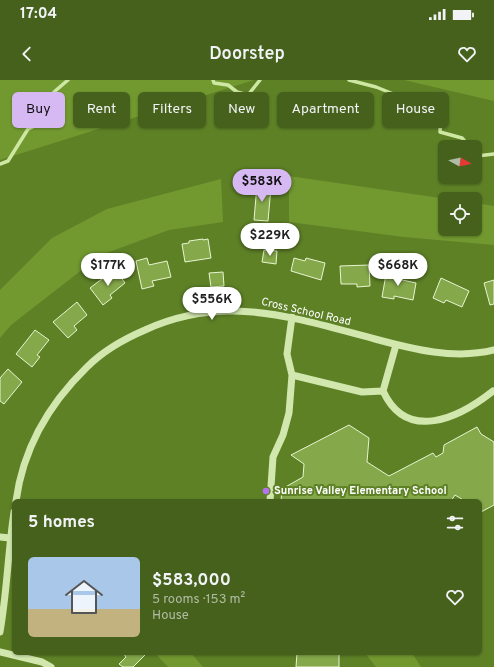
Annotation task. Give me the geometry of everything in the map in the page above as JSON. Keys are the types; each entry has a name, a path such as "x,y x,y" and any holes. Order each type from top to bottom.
{"street":[{"name":"Cross School Road","path":"16,499 23,467 41,424 57,400 75,378 93,361 112,348 157,324 182,316 210,311 251,311 292,317 396,345 448,353 470,354 494,350"},
{"path":"270,499 273,457 283,435 289,413 292,375 287,354 292,317"},
{"path":"396,345 383,391 389,404 399,413 416,420 432,422 452,416 475,405 493,391"},
{"path":"292,375 362,392 383,391"},
{"path":"0,632 7,593 12,525"},
{"path":"0,537 10,538"},
{"path":"0,652 12,655"},
{"path":"13,655 42,662 51,667"}],"green space":[{"path":"0,80 254,80 206,95 206,92 138,92 138,117 130,119 130,92 73,92 73,128 102,128 0,160"},
{"path":"404,80 494,80 494,101"},
{"path":"289,176 438,198 438,236 482,236 482,204 494,206 494,245 404,237 289,222"},
{"path":"221,179 223,222 169,230 101,255 11,325 0,338 0,290 52,238 107,209"},
{"path":"157,655 193,655 203,667 168,667"},
{"path":"367,655 413,655 421,667 376,667"}],"building":[{"path":"257,185 271,187 268,221 254,220"},
{"path":"208,239 211,258 185,262 182,244 189,243 189,241"},
{"path":"264,250 277,251 276,264 262,262"},
{"path":"147,258 149,265 167,261 171,277 152,281 154,286 142,289 136,261"},
{"path":"294,258 305,261 306,258 325,263 321,280 291,271"},
{"path":"369,265 370,286 357,287 357,284 341,284 340,266"},
{"path":"115,269 125,283 110,295 112,298 103,305 90,288"},
{"path":"387,269 400,272 398,279 416,283 413,300 394,296 394,299 382,297"},
{"path":"223,272 224,286 211,287 209,273"},
{"path":"441,278 469,291 462,307 446,300 444,303 433,298"},
{"path":"494,280 494,304 490,305 484,283"},
{"path":"77,302 87,315 74,326 77,330 68,338 53,322"},
{"path":"35,330 49,340 37,355 40,357 32,367 16,354"},
{"path":"8,369 22,382 4,404 0,401 0,378"},
{"path":"349,425 369,438 367,462 389,476 433,453 436,457 443,453 444,445 477,427 481,434 494,442 494,505 482,511 482,499 462,499 455,495 452,499 281,499 282,489 303,477 304,464 291,455"},
{"path":"124,655 145,655 133,667 123,667 119,664 126,657"},
{"path":"297,655 339,655 339,667 296,667"}],"waterway":[{"path":"0,164 8,161 28,129 46,121 54,92 68,80"},
{"path":"213,80 214,83 228,85 237,92 248,95 260,80"},
{"path":"349,80 376,87 401,97 431,95 441,110 440,132 462,138 464,140"},
{"path":"482,155 494,154"}],"place":[{"name":"Sunrise Valley Elementary School","path":"266,491"}]}
